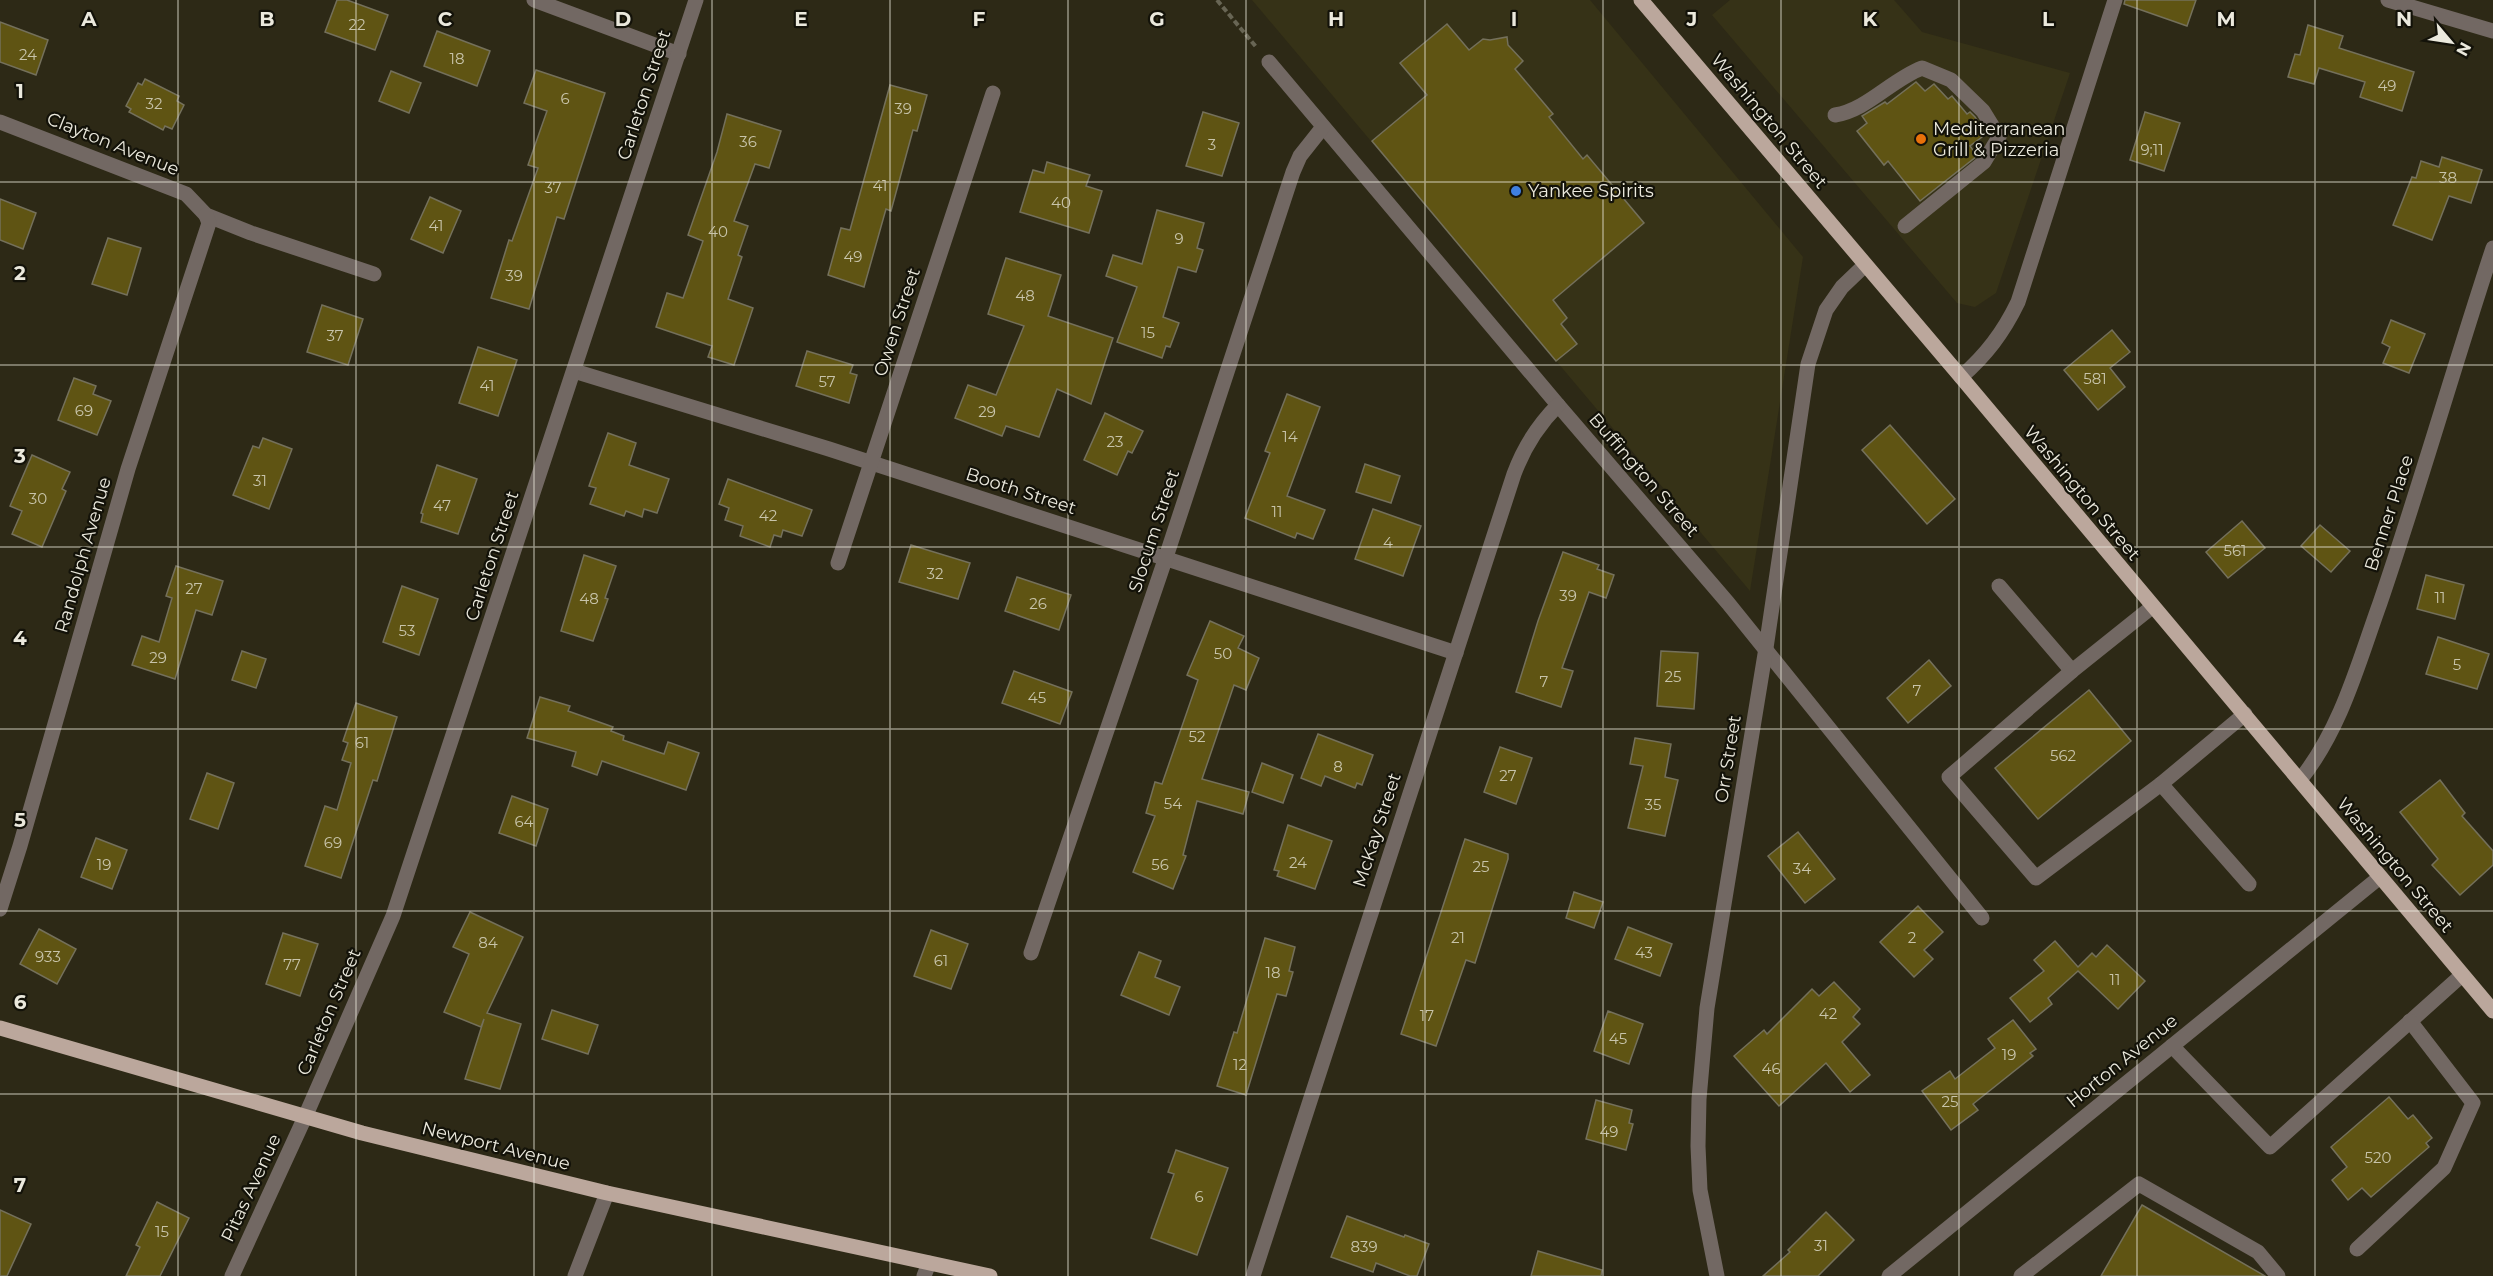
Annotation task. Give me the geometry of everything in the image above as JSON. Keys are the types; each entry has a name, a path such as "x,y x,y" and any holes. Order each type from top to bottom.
{"main road":[{"name":"Washington Street","path":"1641,0 2493,1011"},
{"name":"Newport Avenue","path":"0,1028 395,1141 926,1269 990,1276"}],"street":[{"path":"534,0 679,54"},
{"name":"Carleton Street","path":"305,1117 393,916 696,0"},
{"path":"1961,377 1980,361 1995,343 2018,302 2115,0"},
{"path":"2388,0 2493,31"},
{"name":"Buffington Street","path":"1269,62 1766,648 1982,918"},
{"path":"1835,115 1852,112 1909,73 1922,68 1951,80 1983,111 1999,137 1984,162 1905,226"},
{"name":"Owen Street","path":"838,563 993,93"},
{"name":"Clayton Avenue","path":"0,122 186,194 206,215 374,274"},
{"name":"Slocum Street","path":"1031,953 1166,557 1293,172 1300,156 1323,127"},
{"name":"Randolph Avenue","path":"0,909 128,469 209,223 206,215"},
{"name":"Benner Place","path":"2300,780 2327,742 2356,670 2417,495 2457,356 2493,248"},
{"name":"Orr Street","path":"1717,1276 1706,1230 1700,1190 1698,1134 1707,1008 1766,648 1808,364 1827,310 1842,286 1865,265"},
{"name":"Booth Street","path":"574,371 871,463 1456,652"},
{"name":"McKay Street","path":"1253,1276 1522,451 1539,426 1558,405"},
{"path":"1999,586 2072,671"},
{"path":"2152,607 2072,671 1949,777 2036,878 2161,784 2245,714"},
{"path":"2161,784 2249,884"},
{"name":"Horton Avenue","path":"1889,1276 2380,877"},
{"path":"2172,1046 2270,1147 2462,975"},
{"path":"2357,1249 2444,1168 2473,1103 2410,1021"},
{"name":"Pitas Avenue","path":"231,1276 305,1117"},
{"path":"2021,1276 2139,1184 2258,1252 2278,1276"},
{"path":"575,1276 607,1193"}],"path":[{"path":"1217,0 1269,62"}],"shaded area":[{"path":"1252,0 1590,0 1803,257 1750,591"},
{"path":"1730,0 1894,0 1922,32 2070,73 1996,293 1975,307 1957,303 1712,15"}],"building":[{"path":"337,0 347,0 388,15 375,50 325,32"},
{"path":"2125,0 2196,0 2187,26 2124,4"},
{"path":"0,22 48,40 36,75 0,62"},
{"name":"Yankee Spirits","path":"1447,24 1469,50 1483,39 1507,37 1508,45 1523,61 1515,69 1553,114 1549,117 1583,159 1587,155 1644,223 1553,300 1567,318 1561,324 1577,344 1556,361 1372,141 1427,95 1400,63"},
{"path":"2308,25 2343,36 2339,48 2414,72 2402,111 2360,97 2365,82 2319,68 2314,84 2288,77 2295,54 2300,55"},
{"path":"437,31 490,51 477,86 424,66"},
{"path":"536,70 605,93 564,219 557,217 529,309 491,298 509,240 512,241 538,168 528,165 547,111 524,103"},
{"path":"391,71 421,83 409,113 379,101"},
{"path":"145,79 179,96 177,101 184,105 172,129 165,126 163,130 129,112 131,109 126,106 138,83 142,85"},
{"name":"Mediterranean Grill & Pizzeria","path":"1916,82 1925,91 1934,84 1948,99 1952,96 1967,114 1970,112 1975,117 1986,134 1970,146 1977,156 1920,201 1888,161 1884,165 1857,131 1867,123 1862,116 1885,102 1887,104"},
{"path":"890,85 927,95 917,131 913,130 891,211 886,209 864,287 828,275 841,228 850,230"},
{"path":"1203,112 1239,123 1222,176 1186,166"},
{"path":"2145,112 2180,123 2164,171 2130,160"},
{"path":"727,114 781,131 769,168 755,164 734,221 748,226 738,255 742,257 728,299 753,308 734,365 708,357 712,346 656,327 667,293 683,298 703,241 688,235 717,152"},
{"path":"2442,157 2482,170 2471,203 2449,196 2432,240 2393,225 2412,177 2416,178 2421,161 2439,167"},
{"path":"1047,162 1090,175 1086,186 1102,191 1089,233 1020,212 1033,170 1044,173"},
{"path":"430,197 461,211 443,253 411,239"},
{"path":"0,199 36,213 23,249 0,240"},
{"path":"1157,210 1204,223 1197,248 1203,250 1196,272 1178,267 1163,317 1179,323 1170,347 1166,346 1162,358 1117,342 1137,287 1106,276 1113,255 1142,264"},
{"path":"108,238 141,248 127,295 92,284"},
{"path":"1006,258 1061,275 1048,316 1113,338 1091,404 1057,389 1039,437 1006,426 1002,436 955,418 968,385 996,395 1024,326 988,314"},
{"path":"322,305 363,319 348,365 307,352"},
{"path":"2391,320 2425,334 2409,373 2383,363 2390,347 2382,343"},
{"path":"2112,330 2130,352 2110,368 2125,387 2098,410 2064,370"},
{"path":"478,347 517,360 498,416 459,403"},
{"path":"807,351 853,365 850,373 857,375 849,403 796,386"},
{"path":"74,378 96,386 93,394 111,401 97,435 58,420"},
{"path":"1287,394 1320,407 1287,496 1325,510 1313,539 1297,533 1295,538 1245,518 1270,453 1265,451"},
{"path":"1105,413 1143,431 1132,453 1128,451 1117,475 1084,460"},
{"path":"1890,425 1955,499 1927,524 1862,450"},
{"path":"608,433 636,443 629,465 669,479 657,513 644,509 642,517 626,511 624,516 590,504 596,488 589,486"},
{"path":"263,438 292,449 269,509 233,495 253,446 259,448"},
{"path":"32,455 70,472 62,489 66,491 42,547 12,534 22,511 10,506"},
{"path":"1365,464 1400,476 1391,503 1356,492"},
{"path":"437,465 477,479 458,534 421,522 423,514 421,513"},
{"path":"728,479 812,510 802,536 783,530 781,537 774,535 770,547 740,536 743,526 725,520 729,508 719,504"},
{"path":"1373,509 1421,526 1403,576 1355,559"},
{"path":"2242,521 2265,548 2228,578 2206,552"},
{"path":"2320,525 2350,551 2331,572 2301,546"},
{"path":"911,545 970,563 958,599 899,582"},
{"path":"1563,552 1599,565 1597,569 1614,575 1606,598 1589,592 1562,668 1573,671 1561,707 1516,692"},
{"path":"584,555 616,566 605,598 608,599 593,641 561,631"},
{"path":"176,566 223,581 212,615 196,610 175,679 132,665 142,636 159,642 172,598 166,596"},
{"path":"2426,575 2464,585 2455,619 2417,609"},
{"path":"1017,577 1071,595 1059,630 1005,611"},
{"path":"402,586 438,599 419,655 383,642"},
{"path":"1210,621 1244,636 1238,648 1259,658 1246,690 1234,685 1202,779 1249,792 1243,814 1197,801 1183,855 1186,856 1173,889 1133,872 1155,816 1146,813 1155,782 1162,784 1198,680 1187,675"},
{"path":"2438,637 2489,654 2477,689 2426,674"},
{"path":"242,651 266,659 256,688 232,680"},
{"path":"1661,651 1698,653 1694,709 1657,706"},
{"path":"1929,660 1951,686 1908,723 1887,698"},
{"path":"1014,671 1072,692 1060,724 1002,703"},
{"path":"2089,690 2131,741 2038,819 1995,768"},
{"path":"540,697 570,706 568,711 613,727 611,731 624,736 623,740 664,754 668,742 699,753 686,790 602,761 597,775 572,766 576,752 527,738"},
{"path":"356,703 397,717 377,781 373,780 341,878 305,866 325,806 337,810 351,763 342,760 348,743 343,741"},
{"path":"1318,734 1373,755 1362,785 1357,783 1355,788 1325,776 1321,786 1301,778"},
{"path":"1635,738 1671,744 1665,777 1678,780 1665,836 1628,828 1643,766 1630,764"},
{"path":"1500,747 1532,758 1516,804 1484,792"},
{"path":"1262,763 1293,775 1283,803 1252,792"},
{"path":"207,773 234,783 218,829 190,819"},
{"path":"2440,780 2465,813 2462,816 2493,851 2493,865 2460,895 2432,865 2438,859 2400,812"},
{"path":"512,796 548,809 536,846 499,833"},
{"path":"1288,825 1332,841 1315,889 1277,876 1279,871 1274,870"},
{"path":"1798,832 1835,879 1805,903 1768,856"},
{"path":"96,838 127,850 112,889 81,877"},
{"path":"1465,839 1508,854 1508,859 1475,963 1466,960 1436,1046 1401,1034"},
{"path":"1574,892 1603,902 1594,928 1566,918"},
{"path":"1918,906 1943,932 1924,950 1933,959 1914,977 1880,942"},
{"path":"470,912 523,937 487,1013 521,1024 500,1089 465,1079 484,1019 481,1027 444,1012 469,954 453,947"},
{"path":"1628,927 1672,944 1660,976 1615,959"},
{"path":"39,929 76,949 57,984 20,964"},
{"path":"931,930 968,944 951,989 914,976"},
{"path":"283,933 318,944 300,996 266,984"},
{"path":"1265,938 1295,947 1289,971 1293,972 1286,996 1277,994 1246,1095 1217,1086 1234,1032 1237,1033"},
{"path":"2055,941 2078,967 2092,953 2096,957 2107,945 2145,981 2118,1009 2078,971 2048,998 2052,1004 2030,1022 2010,998 2044,971 2034,960"},
{"path":"1139,952 1161,961 1155,977 1180,987 1169,1015 1121,995"},
{"path":"1834,982 1860,1009 1853,1017 1860,1024 1842,1042 1870,1075 1850,1092 1826,1063 1779,1106 1734,1056 1764,1030 1767,1034 1812,989 1819,996"},
{"path":"552,1010 598,1025 588,1054 542,1039"},
{"path":"1608,1011 1643,1024 1629,1064 1594,1051"},
{"path":"2013,1020 2036,1049 2030,1053 2033,1056 1973,1104 1978,1110 1951,1130 1922,1091 1950,1071 1955,1079 1995,1048 1988,1039"},
{"path":"2389,1097 2408,1119 2413,1115 2432,1138 2426,1143 2429,1147 2371,1197 2362,1188 2348,1200 2332,1180 2347,1167 2331,1147"},
{"path":"1596,1100 1632,1110 1629,1123 1633,1124 1626,1150 1586,1139"},
{"path":"1176,1150 1228,1168 1197,1255 1151,1238 1174,1174 1168,1172"},
{"path":"157,1202 189,1218 160,1276 126,1276 140,1247 136,1245"},
{"path":"2142,1205 2265,1276 2101,1276"},
{"path":"0,1210 31,1224 7,1276 0,1276"},
{"path":"1826,1212 1854,1240 1818,1276 1763,1276 1790,1252 1788,1250"},
{"path":"1347,1216 1429,1244 1417,1276 1410,1276 1376,1263 1373,1272 1331,1257"},
{"path":"1538,1251 1602,1270 1601,1276 1531,1276"}],"place":[{"name":"Mediterranean Grill & Pizzeria","path":"1921,139"},
{"name":"Yankee Spirits","path":"1516,191"}]}
